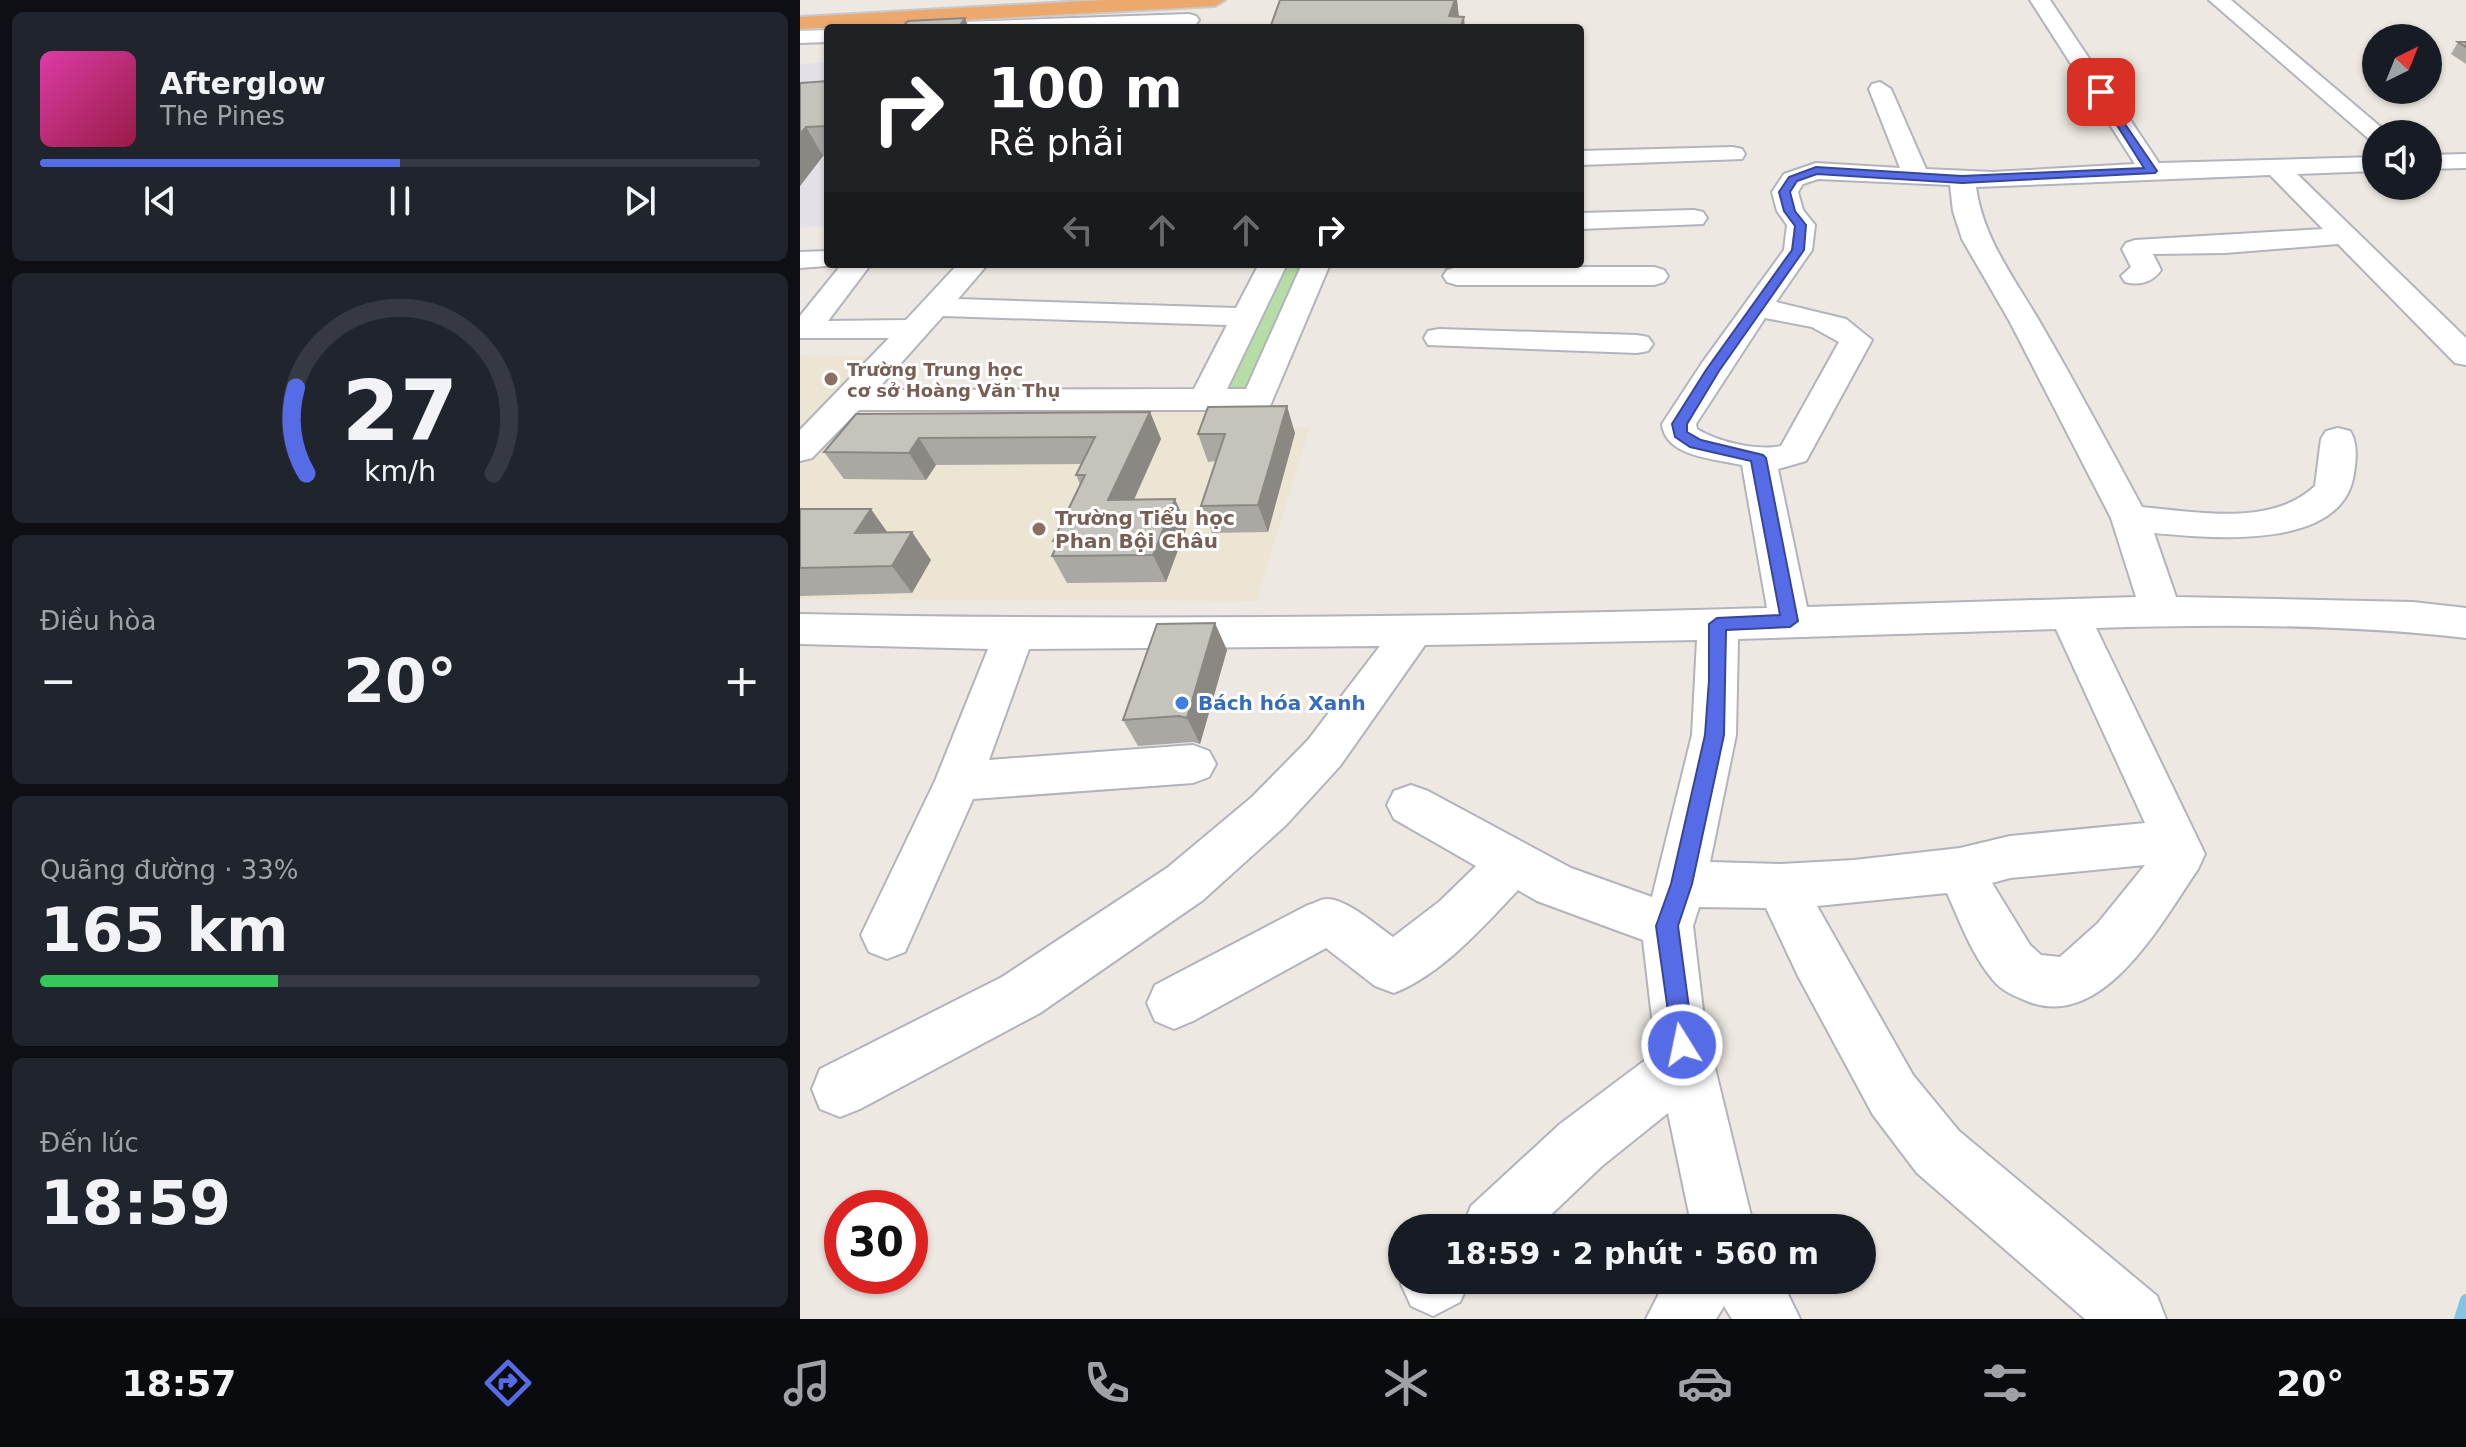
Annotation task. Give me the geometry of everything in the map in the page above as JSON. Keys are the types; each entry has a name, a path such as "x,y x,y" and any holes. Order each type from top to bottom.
{"highway":[{"path":"800,17 908,8 949,0"},
{"path":"800,17 854,10 1215,0"},
{"path":"800,5 908,8"}],"street":[{"path":"1185,24 1207,0"},
{"path":"2040,0 2152,171"},
{"path":"2219,0 2362,121"},
{"path":"800,37 824,36"},
{"path":"1880,89 1916,175"},
{"path":"1584,158 1733,154"},
{"path":"2442,162 2466,161"},
{"path":"1757,308 1826,323 1847,330 1856,340 1794,453 1779,458 1758,458 1696,444 1680,434 1679,424 1757,308 1798,250 1801,225 1790,211 1785,192 1793,179 1816,171 1962,180 2362,164"},
{"path":"2276,167 2466,356"},
{"path":"1962,180 1966,211 1976,239 2025,322 2130,518 2161,611"},
{"path":"1584,221 1694,218"},
{"path":"2135,276 2147,270 2136,249 2145,246 2256,244 2345,235"},
{"path":"800,260 824,259"},
{"path":"802,330 854,268"},
{"path":"800,450 970,268"},
{"path":"1205,400 1271,268"},
{"path":"850,400 1258,399 1314,268"},
{"path":"1457,276 1654,276"},
{"path":"802,330 925,318 1246,317"},
{"path":"1439,338 1637,344"},
{"path":"2130,518 2225,526 2281,520 2318,506 2331,492 2337,473 2338,439"},
{"path":"1758,458 1790,621"},
{"path":"800,629 1014,634 1415,629 2161,611 2398,617 2466,623"},
{"path":"2069,614 2181,854"},
{"path":"1717,624 1718,680 1714,735 1674,905 1678,1027 1720,1214"},
{"path":"840,1089 1021,995 1185,884 1269,811 1324,753 1415,629"},
{"path":"887,935 958,781 1014,634"},
{"path":"958,781 1193,764"},
{"path":"1411,805 1555,885 1674,905 1781,886 1960,870 2010,857 2152,843 2181,854"},
{"path":"1960,870 2005,952 2021,972 2045,981 2071,980 2113,944 2181,854"},
{"path":"1174,1003 1326,922 1335,925 1394,968 1458,917 1512,863"},
{"path":"1781,886 1816,959 1893,1095 1938,1152 2134,1319"},
{"path":"1508,1214 1581,1145 1686,1064"},
{"path":"1678,1319 1695,1294"},
{"path":"1753,1294 1768,1319"}],"shaded area":[{"path":"824,62 824,226 800,228 800,64"},
{"name":"Trường Trung học cơ sở Hoàng Văn Thụ","path":"800,355 880,357 800,441"},
{"name":"Trường Tiểu học Phan Bội Châu","path":"854,405 1268,406 1261,427 1310,427 1256,601 800,599 800,460"}],"green space":[{"path":"1278,268 1307,268 1252,395 1216,395"}],"building":[{"path":"1280,0 1455,0 1449,16 1464,17 1461,24 1271,24"},
{"path":"965,18 961,24 905,24 908,21"},
{"path":"824,81 824,126 806,127 800,134 800,83"},
{"path":"1287,406 1258,505 1201,506 1225,434 1198,434 1208,407"},
{"path":"1150,412 1108,500 1175,499 1153,555 1052,556 1059,541 1053,541 1085,475 1076,475 1095,437 919,438 909,453 824,452 856,414"},
{"path":"800,509 871,509 855,533 912,532 892,566 800,568"},
{"path":"1215,623 1187,718 1123,720 1157,624"}],"waterway":[{"path":"2460,1319 2466,1300"}],"place":[{"name":"Trường Trung học cơ sở Hoàng Văn Thụ","path":"831,379"},
{"name":"Trường Tiểu học Phan Bội Châu","path":"1039,529"},
{"name":"Bách hóa Xanh","path":"1182,703"}],"route":[{"path":"1682,1045 1667,926 1681,884 1714,735 1718,680 1717,624 1790,621 1758,458 1696,444 1680,434 1679,424 1713,370 1798,250 1801,225 1790,211 1785,192 1793,179 1816,171 1962,180 2152,171 2101,92"}]}
